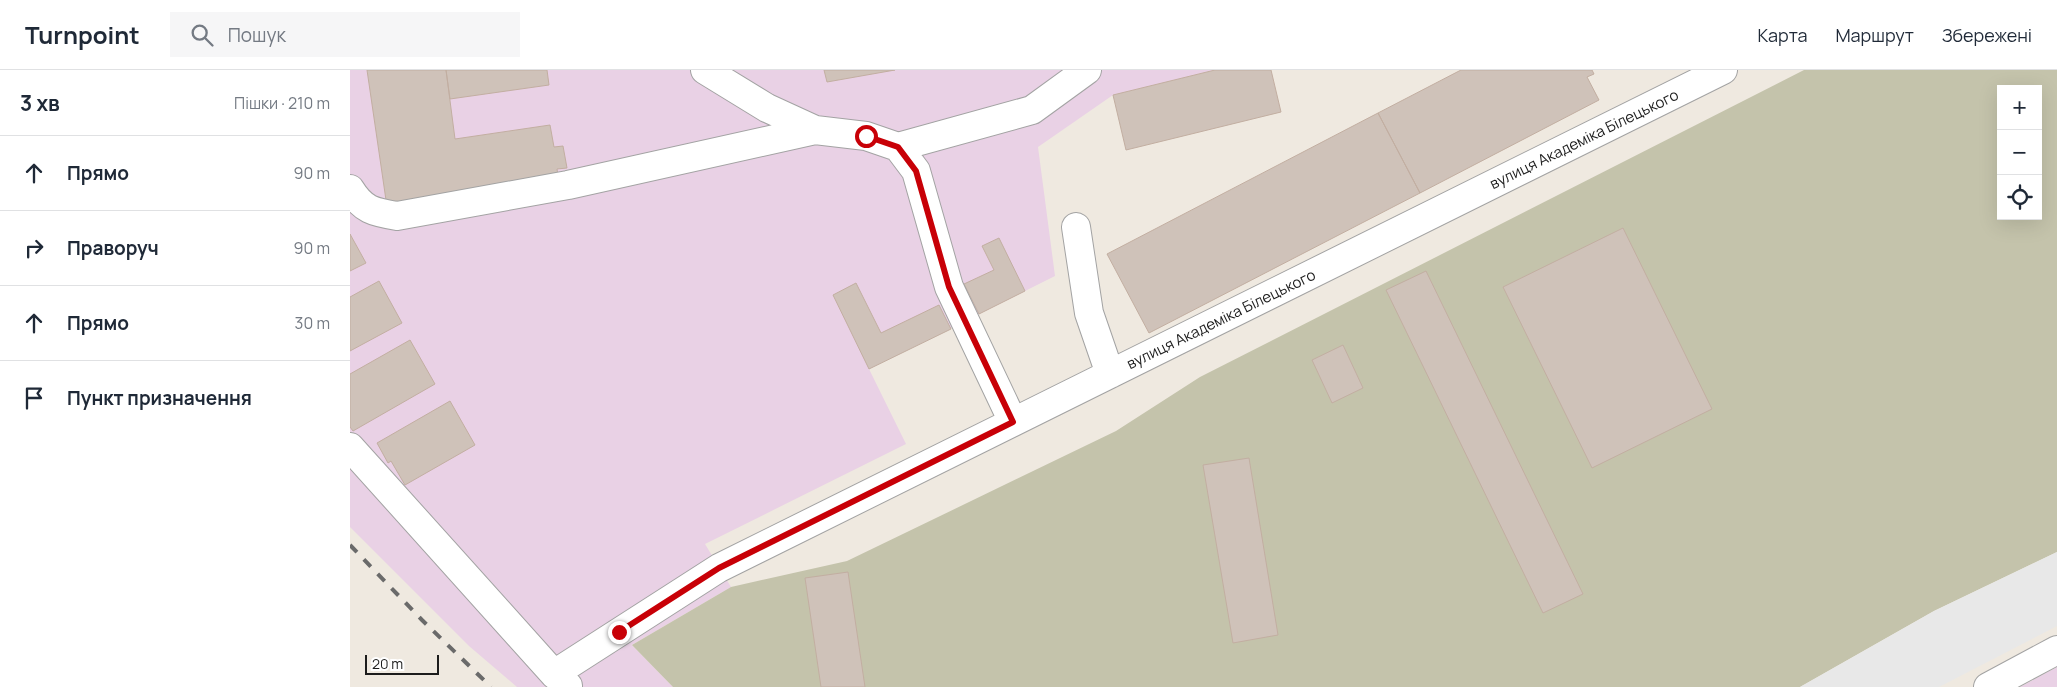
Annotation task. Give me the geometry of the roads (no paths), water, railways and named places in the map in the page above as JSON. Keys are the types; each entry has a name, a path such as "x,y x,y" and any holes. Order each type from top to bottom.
{"street":[{"path":"705,70 767,108 815,130 866,136 898,147 916,171 949,287 1013,422"},
{"path":"898,147 1032,110 1087,70"},
{"name":"вулиця Академіка Білецького","path":"562,681 719,568 1723,70"},
{"path":"350,189 359,204 377,213 398,216 568,185 815,130"},
{"path":"1076,227 1090,313 1110,374"},
{"path":"350,448 562,681"},
{"path":"1988,687 2057,650"}],"railway":[{"path":"350,545 422,620 491,687"}]}
